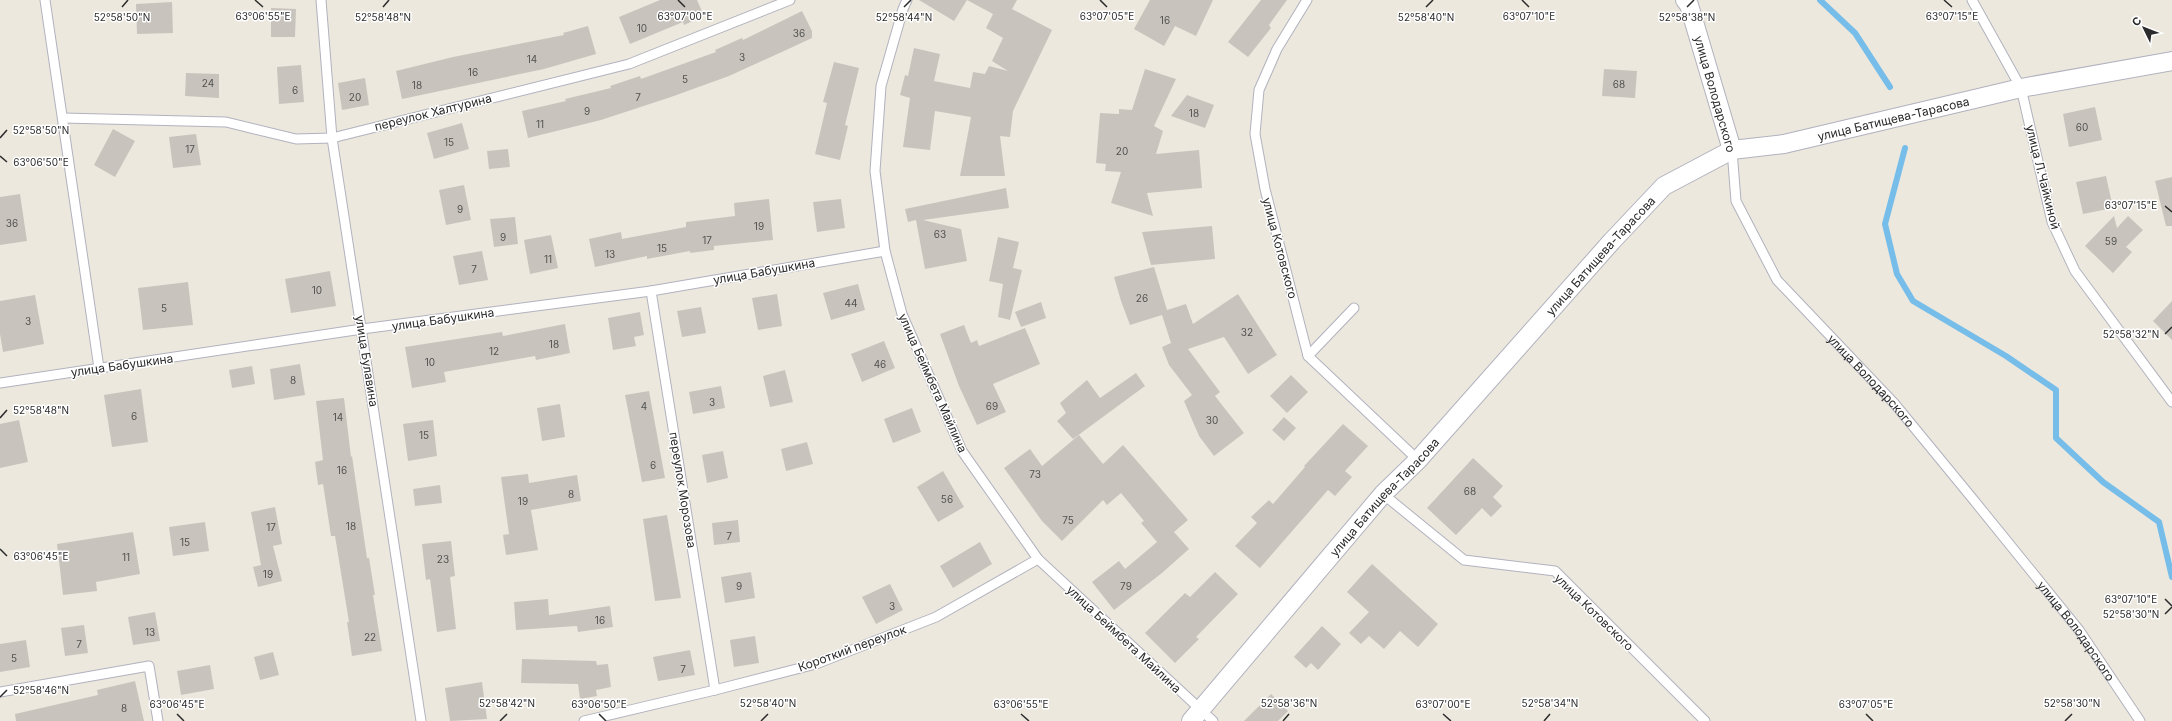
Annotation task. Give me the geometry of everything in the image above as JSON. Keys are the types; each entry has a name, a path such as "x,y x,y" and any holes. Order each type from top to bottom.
{"street":[{"name":"улица Володарского","path":"1685,0 1689,5 1732,150"},
{"name":"улица Батищева-Тарасова","path":"1201,717 1383,494 1418,460 1612,241 1664,186 1732,150 1784,144 2020,88 2172,61"}],"lane":[{"path":"44,0 63,118 99,368"},
{"name":"улица Булавина","path":"321,0 332,138 421,721"},
{"name":"переулок Халтурина","path":"63,118 226,122 296,139 332,138 630,64 790,0"},
{"name":"улица Беймбета Майлина","path":"907,0 903,9 881,86 875,171 886,251 902,314 962,451 1038,560 1201,717"},
{"name":"улица Котовского","path":"1307,0 1277,49 1259,90 1255,134 1265,189 1308,356"},
{"name":"улица Л.Чайкиной","path":"1972,0 2020,88 2052,222 2072,264 2172,402"},
{"name":"улица Володарского","path":"1732,150 1736,200 1777,280 1894,403 2079,630 2140,721"},
{"name":"улица Бабушкина","path":"0,383 362,329 651,291 886,251"},
{"name":"переулок Морозова","path":"651,291 716,690"},
{"path":"1354,308 1308,356 1418,460"},
{"name":"улица Котовского","path":"1383,494 1464,560 1555,572 1705,721"},
{"name":"Короткий переулок","path":"584,721 716,690 816,664 936,617 1038,560"},
{"path":"0,692 149,666 158,721"}],"building":[{"path":"660,0 697,0 704,16 684,25 683,22 630,44 619,17"},
{"path":"919,0 967,0 954,21"},
{"path":"967,0 1017,0 1012,9 1052,30 1013,111 1010,137 1000,136 1005,176 960,176 971,117 935,111 930,150 903,147 910,98 900,95 905,75 908,76 914,48 940,54 934,81 970,88 973,72 985,74 989,66 1008,71 992,61 1003,38 986,28 993,14"},
{"path":"1150,0 1213,0 1196,36 1175,26 1164,46 1134,29"},
{"path":"1261,0 1287,0 1269,25 1271,28 1248,57 1228,42"},
{"path":"172,2 173,33 137,34 136,4"},
{"path":"271,8 296,9 295,37 271,37"},
{"path":"802,11 812,31 812,38 784,51 729,76 671,97 601,120 528,138 522,111 566,101 565,99 611,88 610,86 640,76 641,79 716,52 715,50 742,38 743,40"},
{"path":"588,26 596,54 544,69 402,99 396,71 453,57 564,35 563,33"},
{"path":"834,62 859,68 845,125 848,126 840,160 815,154 827,103 823,102"},
{"path":"301,65 304,102 279,104 277,67"},
{"path":"1145,69 1176,79 1154,126 1163,131 1156,154 1199,150 1202,188 1147,193 1153,216 1111,203 1121,172 1105,171 1106,164 1096,163 1100,113 1119,114 1119,109 1132,110"},
{"path":"1604,69 1637,71 1635,98 1602,96"},
{"path":"186,73 219,74 219,98 185,96"},
{"path":"365,78 369,105 342,110 338,83"},
{"path":"1187,95 1214,105 1205,128 1171,116"},
{"path":"2095,107 2102,140 2069,147 2063,114"},
{"path":"462,123 469,149 434,159 427,133"},
{"path":"113,129 135,141 115,177 94,165"},
{"path":"196,134 201,165 173,168 169,137"},
{"path":"508,149 510,167 489,169 487,151"},
{"path":"2106,176 2113,208 2083,214 2076,182"},
{"path":"2172,177 2172,226 2166,226 2155,181"},
{"path":"464,185 471,220 446,225 439,190"},
{"path":"1006,188 1009,208 923,220 961,229 967,261 925,269 916,220 908,222 905,209"},
{"path":"20,194 27,241 0,245 0,197"},
{"path":"769,199 773,240 714,246 714,250 690,253 690,251 647,259 647,256 595,267 589,239 621,232 622,239 686,227 686,222 735,216 734,203"},
{"path":"841,199 845,228 817,232 813,202"},
{"path":"2114,216 2117,228 2128,216 2143,230 2126,247 2132,252 2113,273 2085,246"},
{"path":"515,217 518,244 494,247 490,219"},
{"path":"1212,226 1215,259 1151,265 1142,232"},
{"path":"551,235 558,268 530,274 524,240"},
{"path":"998,237 1019,242 1013,268 1022,270 1010,320 998,317 1003,284 989,281"},
{"path":"482,251 488,280 459,285 453,256"},
{"path":"1154,267 1167,310 1186,304 1193,324 1238,294 1277,355 1248,374 1224,337 1188,349 1220,392 1215,396 1244,433 1214,456 1199,436 1184,401 1192,395 1169,365 1162,347 1171,343 1162,315 1130,325 1121,301 1114,277"},
{"path":"330,271 336,306 291,313 285,279"},
{"path":"188,282 193,325 143,330 138,288"},
{"path":"858,284 865,310 831,320 823,293"},
{"path":"777,294 782,326 758,330 752,298"},
{"path":"35,295 44,344 3,352 0,334 0,301"},
{"path":"2172,301 2172,340 2153,321"},
{"path":"1041,302 1046,318 1021,327 1015,312"},
{"path":"701,307 706,333 682,337 677,311"},
{"path":"640,312 644,335 634,337 636,346 613,350 608,318"},
{"path":"565,324 570,353 536,360 535,356 444,372 446,382 412,388 405,347 502,332 503,336"},
{"path":"964,325 971,343 977,340 979,346 1025,328 1040,364 993,384 1006,412 977,425 959,386 940,334"},
{"path":"884,341 895,368 862,382 851,354"},
{"path":"300,364 305,395 274,400 270,369"},
{"path":"252,366 255,384 232,388 229,370"},
{"path":"785,370 793,402 770,407 763,376"},
{"path":"1136,373 1145,386 1073,439 1057,421 1066,413 1060,403 1087,380 1100,398"},
{"path":"1291,375 1308,392 1287,413 1270,396"},
{"path":"721,386 725,408 693,414 689,392"},
{"path":"141,389 148,442 112,447 104,395"},
{"path":"649,391 665,478 642,482 625,395"},
{"path":"344,398 351,457 352,456 367,558 369,558 375,595 373,595 382,651 352,656 347,622 349,622 335,536 331,536 323,484 318,485 315,462 323,460 316,401"},
{"path":"560,404 565,437 542,441 537,408"},
{"path":"912,408 921,432 893,443 884,419"},
{"path":"1284,417 1296,428 1284,441 1272,430"},
{"path":"19,420 28,462 0,468 0,424"},
{"path":"433,420 437,456 408,461 403,424"},
{"path":"1343,424 1368,446 1345,471 1352,477 1335,496 1328,490 1260,568 1235,546 1257,523 1251,517 1269,500 1273,504 1305,467 1304,466"},
{"path":"1079,435 1103,464 1123,445 1188,520 1174,532 1189,549 1162,573 1114,610 1092,582 1119,561 1125,569 1157,542 1141,523 1144,521 1121,493 1107,505 1103,500 1062,541 1042,521 1004,468 1030,449 1042,466"},
{"path":"807,442 813,464 786,471 781,449"},
{"path":"723,451 728,478 707,483 702,455"},
{"path":"1473,458 1503,486 1493,497 1502,506 1491,517 1482,508 1456,535 1427,508"},
{"path":"943,471 964,507 938,522 917,487"},
{"path":"528,474 529,483 577,475 581,501 531,510 538,550 506,555 503,535 509,534 501,477"},
{"path":"440,485 442,503 415,506 413,489"},
{"path":"275,507 282,544 273,546 282,581 258,587 253,567 261,565 251,512"},
{"path":"667,515 681,598 655,601 643,519"},
{"path":"738,520 740,542 714,545 712,523"},
{"path":"205,522 209,551 173,556 169,527"},
{"path":"133,532 140,574 96,582 97,591 63,595 57,544"},
{"path":"451,541 455,576 450,577 456,629 437,632 430,579 426,580 422,544"},
{"path":"980,542 992,564 953,588 940,566"},
{"path":"1372,564 1438,624 1418,647 1400,631 1384,649 1369,636 1361,644 1349,633 1369,612 1347,592"},
{"path":"751,572 755,598 725,603 721,577"},
{"path":"1215,572 1238,594 1196,637 1199,639 1175,663 1145,633 1185,593 1190,597"},
{"path":"890,584 903,610 876,624 862,597"},
{"path":"548,599 549,615 610,606 613,627 578,632 577,626 516,630 514,602"},
{"path":"155,612 160,641 133,645 128,617"},
{"path":"84,625 88,653 65,656 61,628"},
{"path":"1322,626 1341,644 1318,670 1311,663 1306,668 1294,657"},
{"path":"755,636 759,663 734,667 730,640"},
{"path":"26,640 30,667 0,672 0,644"},
{"path":"690,650 695,675 658,681 653,657"},
{"path":"273,652 279,675 260,680 254,657"},
{"path":"522,659 596,661 597,665 608,664 611,687 596,690 597,696 580,699 578,684 521,683"},
{"path":"210,665 214,689 181,695 177,671"},
{"path":"135,681 144,721 16,721 15,714 98,695 97,690"},
{"path":"482,682 487,719 450,721 445,688"},
{"path":"1271,694 1288,711 1278,721 1244,721"}],"waterway":[{"path":"1820,0 1855,33 1890,87"},
{"path":"1905,148 1885,224 1897,274 1913,301 2006,356 2056,390 2056,438 2103,482 2159,522 2172,577"}]}
